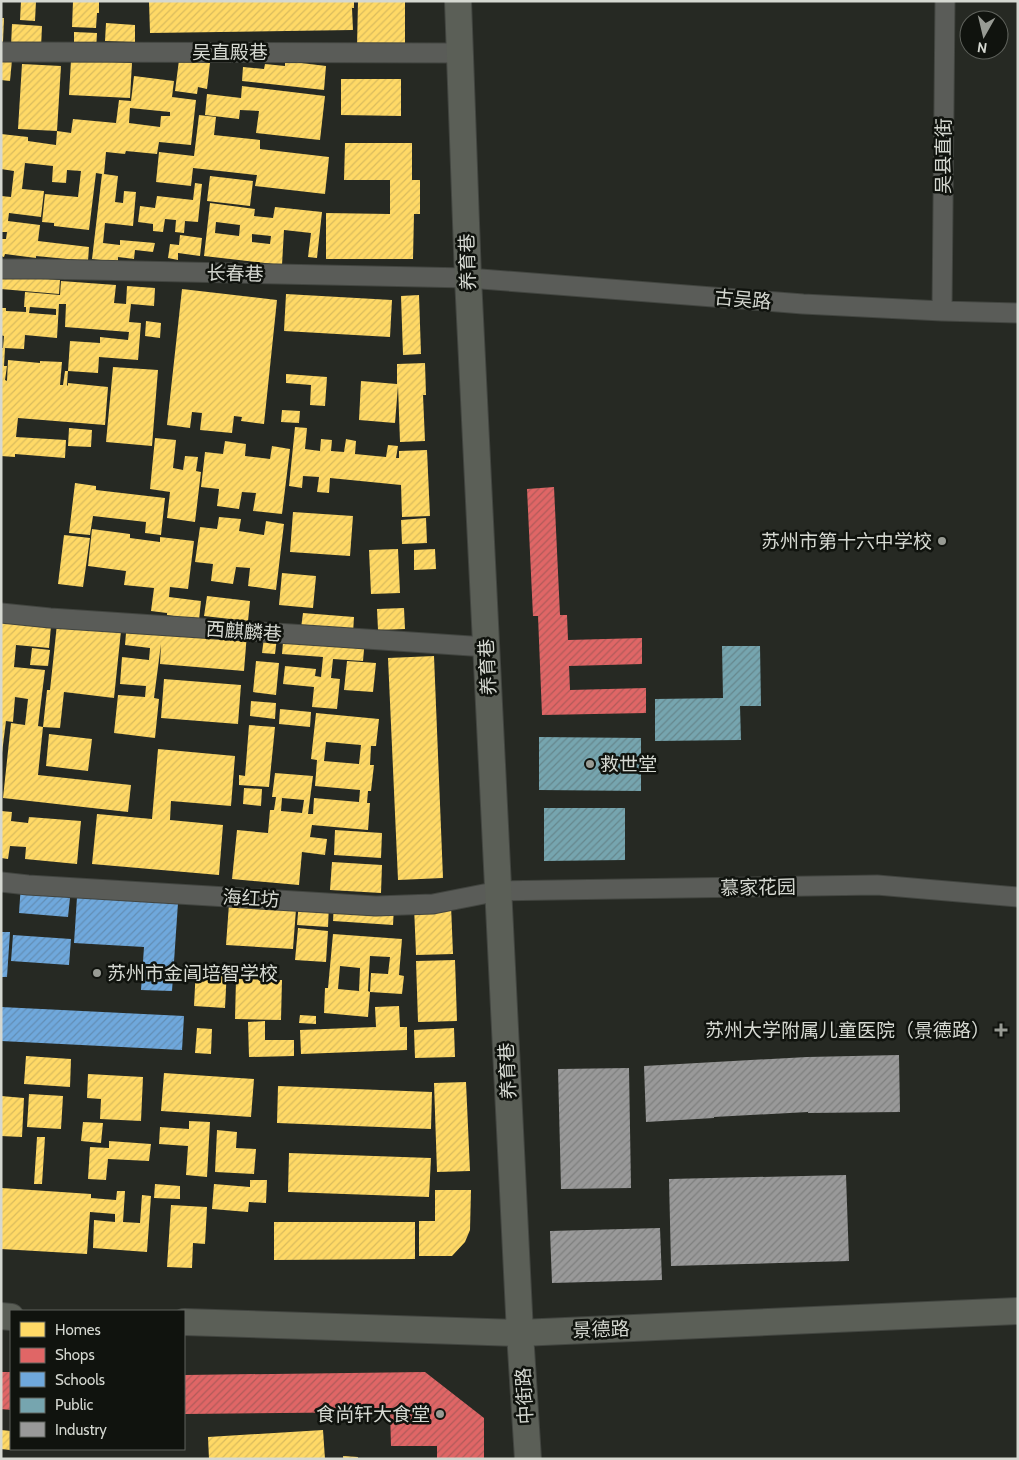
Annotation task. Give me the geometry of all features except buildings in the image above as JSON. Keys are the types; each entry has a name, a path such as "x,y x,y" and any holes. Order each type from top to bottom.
{"main road":[{"name":"养育巷","path":"458,1 468,278 520,1333"},
{"name":"景德路","path":"185,1322 520,1333 1018,1311"},
{"name":"中街路","path":"520,1333 528,1459"}],"street":[{"name":"吴县直街","path":"942,312 944,1"},
{"name":"吴直殿巷","path":"1,52 459,53"},
{"name":"长春巷","path":"1,269 468,278"},
{"name":"古吴路","path":"468,278 803,304 942,312 1018,314"},
{"name":"西麒麟巷","path":"1,613 50,618 486,647"},
{"name":"海红坊","path":"1,882 38,886 376,906 433,904 499,891"},
{"name":"慕家花园","path":"499,891 877,886 1018,897"}],"place":[{"name":"苏州市第十六中学校","path":"942,541"},
{"name":"救世堂","path":"590,764"},
{"name":"苏州市金阊培智学校","path":"97,973"},
{"name":"苏州大学附属儿童医院（景德路）","path":"1001,1030"},
{"name":"食尚轩大食堂","path":"440,1414"}]}
